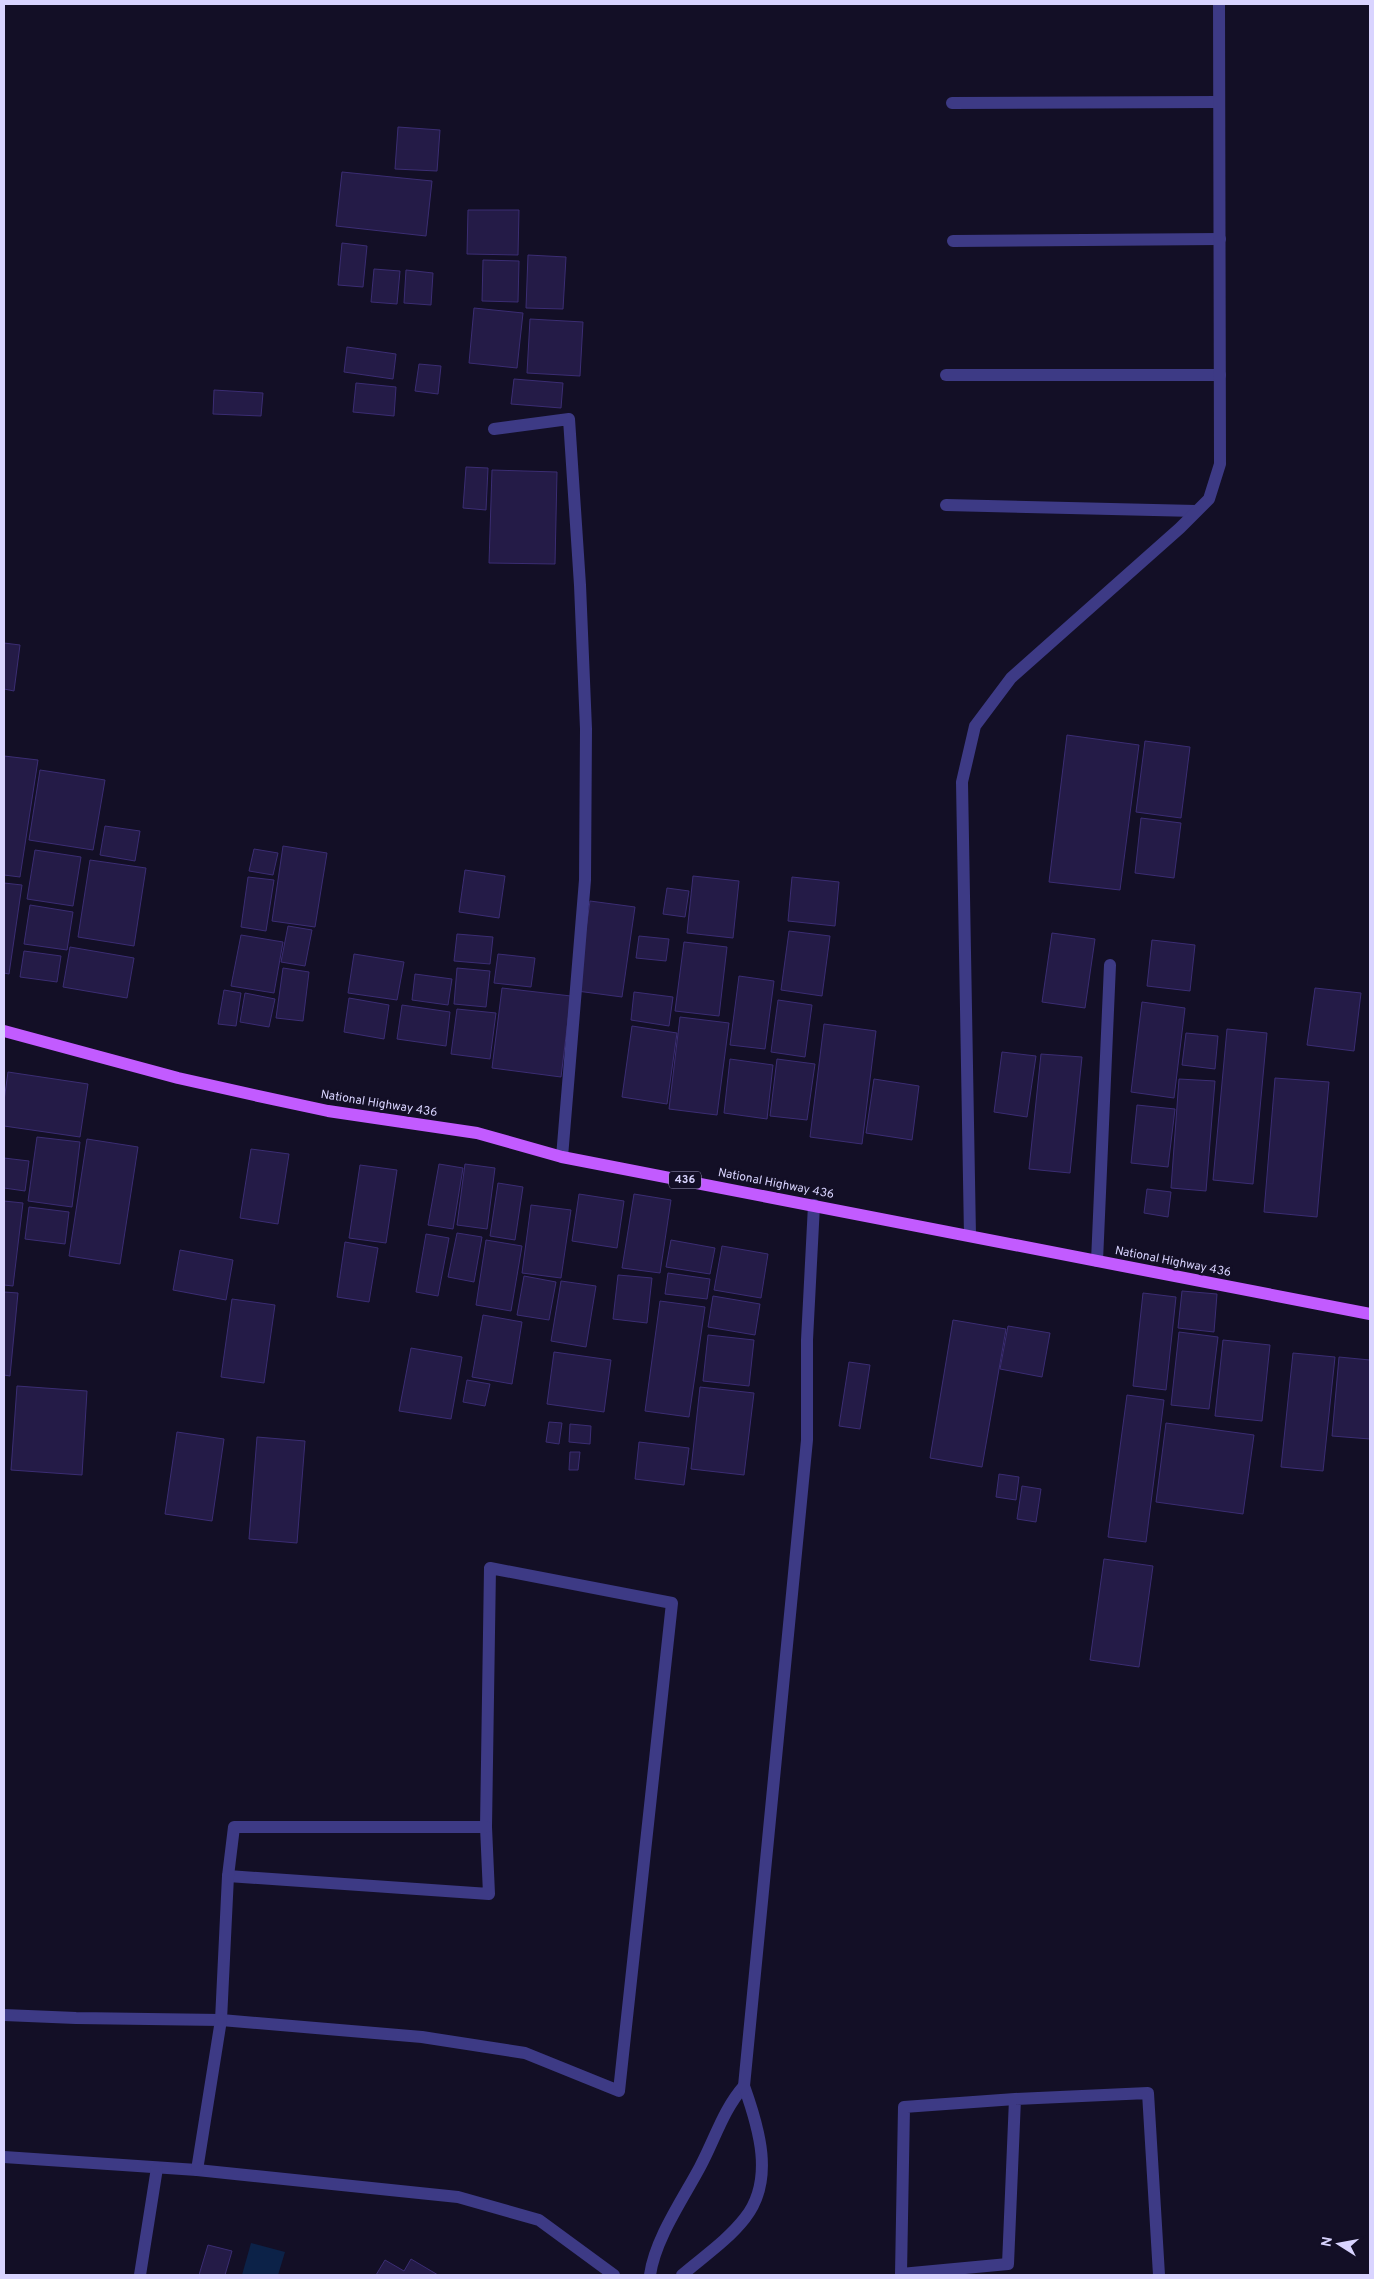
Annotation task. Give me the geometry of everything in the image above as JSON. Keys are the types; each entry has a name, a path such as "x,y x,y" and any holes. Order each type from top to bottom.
{"main road":[{"name":"National Highway 436","path":"4,1030 178,1078 328,1111 477,1133 562,1157 1370,1314"}],"street":[{"path":"970,1236 962,782 975,726 1011,678 1209,499 1220,464 1219,4"},
{"path":"952,103 1219,102"},
{"path":"953,241 1220,239"},
{"path":"946,375 1220,374"},
{"path":"494,429 569,419 580,585 586,738 585,880 562,1157"},
{"path":"946,505 1196,511"},
{"path":"1096,1261 1110,965"},
{"path":"682,2275 744,2219 760,2190 761,2143 744,2086 807,1440 808,1340 814,1206"},
{"path":"4,2015 221,2020 422,2037 526,2053 619,2091 672,1603 490,1568 486,1827 489,1894 228,1876"},
{"path":"197,2170 221,2020 228,1876 234,1827 486,1827"},
{"path":"650,2275 667,2229 710,2148 722,2118 732,2100 744,2086"},
{"path":"1015,2099 1008,2264 901,2274 904,2107 1015,2099 1148,2093 1159,2275"},
{"path":"4,2157 197,2170 458,2197 540,2220 614,2275"},
{"path":"140,2275 157,2168"}],"water":[{"path":"251,2243 285,2252 278,2275 242,2275"}],"building":[{"path":"398,127 440,130 437,171 395,169"},
{"path":"342,172 432,181 426,236 336,226"},
{"path":"468,210 519,210 518,255 467,254"},
{"path":"342,243 367,246 363,287 338,285"},
{"path":"528,255 566,257 563,309 526,308"},
{"path":"483,260 519,261 518,302 482,301"},
{"path":"374,269 400,271 397,304 371,302"},
{"path":"406,270 433,273 431,305 404,303"},
{"path":"474,308 523,313 517,368 469,363"},
{"path":"530,319 583,322 580,376 527,373"},
{"path":"347,347 396,354 393,379 344,372"},
{"path":"419,364 441,366 438,394 415,391"},
{"path":"514,379 563,383 561,408 511,404"},
{"path":"356,383 396,387 394,416 353,412"},
{"path":"214,390 263,393 261,416 213,414"},
{"path":"466,467 488,468 486,510 463,508"},
{"path":"492,470 557,472 555,564 489,563"},
{"path":"4,643 20,645 14,691 4,689"},
{"path":"1067,735 1139,745 1120,890 1049,882"},
{"path":"1145,741 1190,747 1181,818 1136,812"},
{"path":"4,756 38,760 20,877 4,875"},
{"path":"40,770 105,780 93,850 29,840"},
{"path":"1141,818 1181,823 1174,878 1135,873"},
{"path":"105,826 140,831 135,861 100,855"},
{"path":"283,846 327,853 315,927 272,921"},
{"path":"254,849 278,853 273,875 249,871"},
{"path":"35,850 81,857 73,906 27,899"},
{"path":"90,860 146,868 134,946 78,937"},
{"path":"465,870 505,876 499,918 459,912"},
{"path":"693,876 739,881 733,938 687,933"},
{"path":"248,877 274,880 266,931 241,927"},
{"path":"792,877 839,882 835,926 788,921"},
{"path":"4,883 22,885 9,974 4,973"},
{"path":"667,888 689,891 685,917 663,914"},
{"path":"590,901 635,907 622,997 577,991"},
{"path":"30,905 73,912 67,950 24,944"},
{"path":"288,926 312,930 305,966 281,962"},
{"path":"789,931 830,936 822,996 781,990"},
{"path":"1052,933 1095,939 1085,1008 1042,1002"},
{"path":"457,934 493,937 490,964 454,961"},
{"path":"241,935 283,942 274,993 231,986"},
{"path":"639,936 669,939 666,961 636,958"},
{"path":"1152,940 1195,945 1190,991 1147,986"},
{"path":"684,942 727,947 719,1016 675,1011"},
{"path":"70,947 134,958 127,998 63,987"},
{"path":"24,951 61,956 57,982 20,977"},
{"path":"354,954 404,962 397,1000 348,993"},
{"path":"498,954 535,958 531,987 494,983"},
{"path":"283,968 309,972 303,1021 276,1018"},
{"path":"457,968 490,971 486,1007 454,1004"},
{"path":"415,974 452,979 448,1005 412,1000"},
{"path":"739,976 774,981 765,1049 730,1045"},
{"path":"502,988 571,996 561,1077 492,1068"},
{"path":"1315,988 1361,993 1354,1051 1307,1045"},
{"path":"224,990 241,993 236,1026 218,1024"},
{"path":"634,992 673,997 669,1026 631,1020"},
{"path":"245,993 275,999 269,1027 240,1022"},
{"path":"349,998 389,1005 384,1039 344,1032"},
{"path":"778,1000 812,1005 805,1057 771,1052"},
{"path":"1142,1002 1185,1008 1174,1098 1131,1092"},
{"path":"402,1005 450,1012 446,1046 397,1039"},
{"path":"457,1009 496,1013 490,1059 451,1054"},
{"path":"680,1017 729,1023 717,1115 669,1109"},
{"path":"824,1024 876,1031 862,1144 810,1137"},
{"path":"632,1026 677,1033 667,1104 622,1097"},
{"path":"1227,1029 1267,1033 1253,1184 1213,1180"},
{"path":"1186,1033 1218,1036 1215,1069 1182,1065"},
{"path":"1002,1052 1036,1056 1027,1117 994,1112"},
{"path":"1041,1054 1082,1057 1070,1173 1029,1169"},
{"path":"730,1059 773,1065 767,1119 724,1113"},
{"path":"777,1059 815,1064 807,1120 770,1116"},
{"path":"8,1072 88,1084 80,1137 4,1126 4,1101"},
{"path":"1275,1078 1329,1082 1317,1217 1264,1212"},
{"path":"874,1079 919,1086 912,1140 866,1133"},
{"path":"1179,1079 1215,1081 1206,1191 1171,1188"},
{"path":"1137,1105 1175,1109 1168,1167 1131,1163"},
{"path":"37,1137 80,1142 72,1207 28,1201"},
{"path":"87,1139 138,1147 120,1264 69,1256"},
{"path":"251,1149 289,1154 278,1224 240,1218"},
{"path":"4,1158 29,1161 25,1191 4,1188"},
{"path":"439,1164 463,1168 453,1229 428,1225"},
{"path":"465,1164 495,1168 487,1229 457,1225"},
{"path":"360,1165 397,1170 386,1243 349,1238"},
{"path":"498,1183 523,1187 515,1240 490,1236"},
{"path":"1147,1189 1171,1192 1168,1217 1144,1213"},
{"path":"579,1194 624,1201 617,1248 572,1241"},
{"path":"634,1194 671,1200 660,1273 622,1268"},
{"path":"4,1201 23,1203 13,1286 4,1285"},
{"path":"531,1205 571,1210 561,1278 522,1273"},
{"path":"29,1207 69,1212 65,1244 25,1239"},
{"path":"457,1233 482,1237 474,1282 448,1277"},
{"path":"426,1234 449,1238 438,1296 416,1292"},
{"path":"486,1240 522,1246 511,1311 476,1305"},
{"path":"671,1240 715,1248 710,1274 666,1267"},
{"path":"345,1242 378,1248 369,1302 337,1297"},
{"path":"722,1246 768,1254 761,1298 714,1290"},
{"path":"180,1250 233,1260 226,1300 173,1290"},
{"path":"668,1273 710,1279 707,1299 665,1294"},
{"path":"618,1275 652,1278 647,1323 613,1319"},
{"path":"524,1276 556,1282 549,1320 517,1315"},
{"path":"561,1281 596,1286 586,1347 551,1341"},
{"path":"1182,1291 1217,1294 1214,1332 1178,1328"},
{"path":"4,1292 18,1293 10,1376 4,1375"},
{"path":"1143,1293 1176,1297 1166,1390 1133,1386"},
{"path":"713,1296 760,1304 755,1335 708,1327"},
{"path":"232,1299 275,1305 264,1383 221,1377"},
{"path":"660,1301 705,1307 689,1417 645,1411"},
{"path":"483,1315 522,1322 512,1384 472,1377"},
{"path":"953,1320 1006,1329 982,1467 930,1458"},
{"path":"1008,1326 1050,1333 1042,1377 1000,1369"},
{"path":"1179,1332 1218,1337 1209,1409 1171,1405"},
{"path":"708,1335 754,1340 749,1386 703,1381"},
{"path":"1223,1340 1270,1345 1262,1421 1215,1416"},
{"path":"411,1348 462,1357 451,1419 399,1411"},
{"path":"554,1352 611,1360 604,1412 547,1404"},
{"path":"1293,1353 1335,1357 1323,1471 1281,1467"},
{"path":"1339,1357 1370,1360 1370,1439 1332,1436"},
{"path":"849,1362 870,1365 860,1429 839,1426"},
{"path":"467,1380 490,1384 485,1406 463,1402"},
{"path":"17,1386 87,1391 82,1475 11,1470"},
{"path":"700,1387 754,1393 744,1475 691,1469"},
{"path":"1127,1395 1164,1400 1146,1542 1108,1537"},
{"path":"549,1422 562,1423 559,1444 546,1442"},
{"path":"1166,1423 1254,1435 1243,1514 1156,1502"},
{"path":"570,1424 591,1426 590,1444 569,1442"},
{"path":"177,1432 224,1439 212,1521 165,1514"},
{"path":"257,1437 305,1441 297,1543 249,1539"},
{"path":"639,1442 689,1448 684,1485 635,1479"},
{"path":"570,1452 580,1452 578,1470 569,1470"},
{"path":"999,1474 1019,1477 1016,1500 996,1497"},
{"path":"1022,1486 1041,1489 1036,1522 1017,1519"},
{"path":"1104,1559 1153,1566 1139,1667 1090,1660"},
{"path":"208,2245 232,2251 225,2275 199,2275"},
{"path":"411,2259 438,2275 376,2275 385,2260 404,2271"}]}
